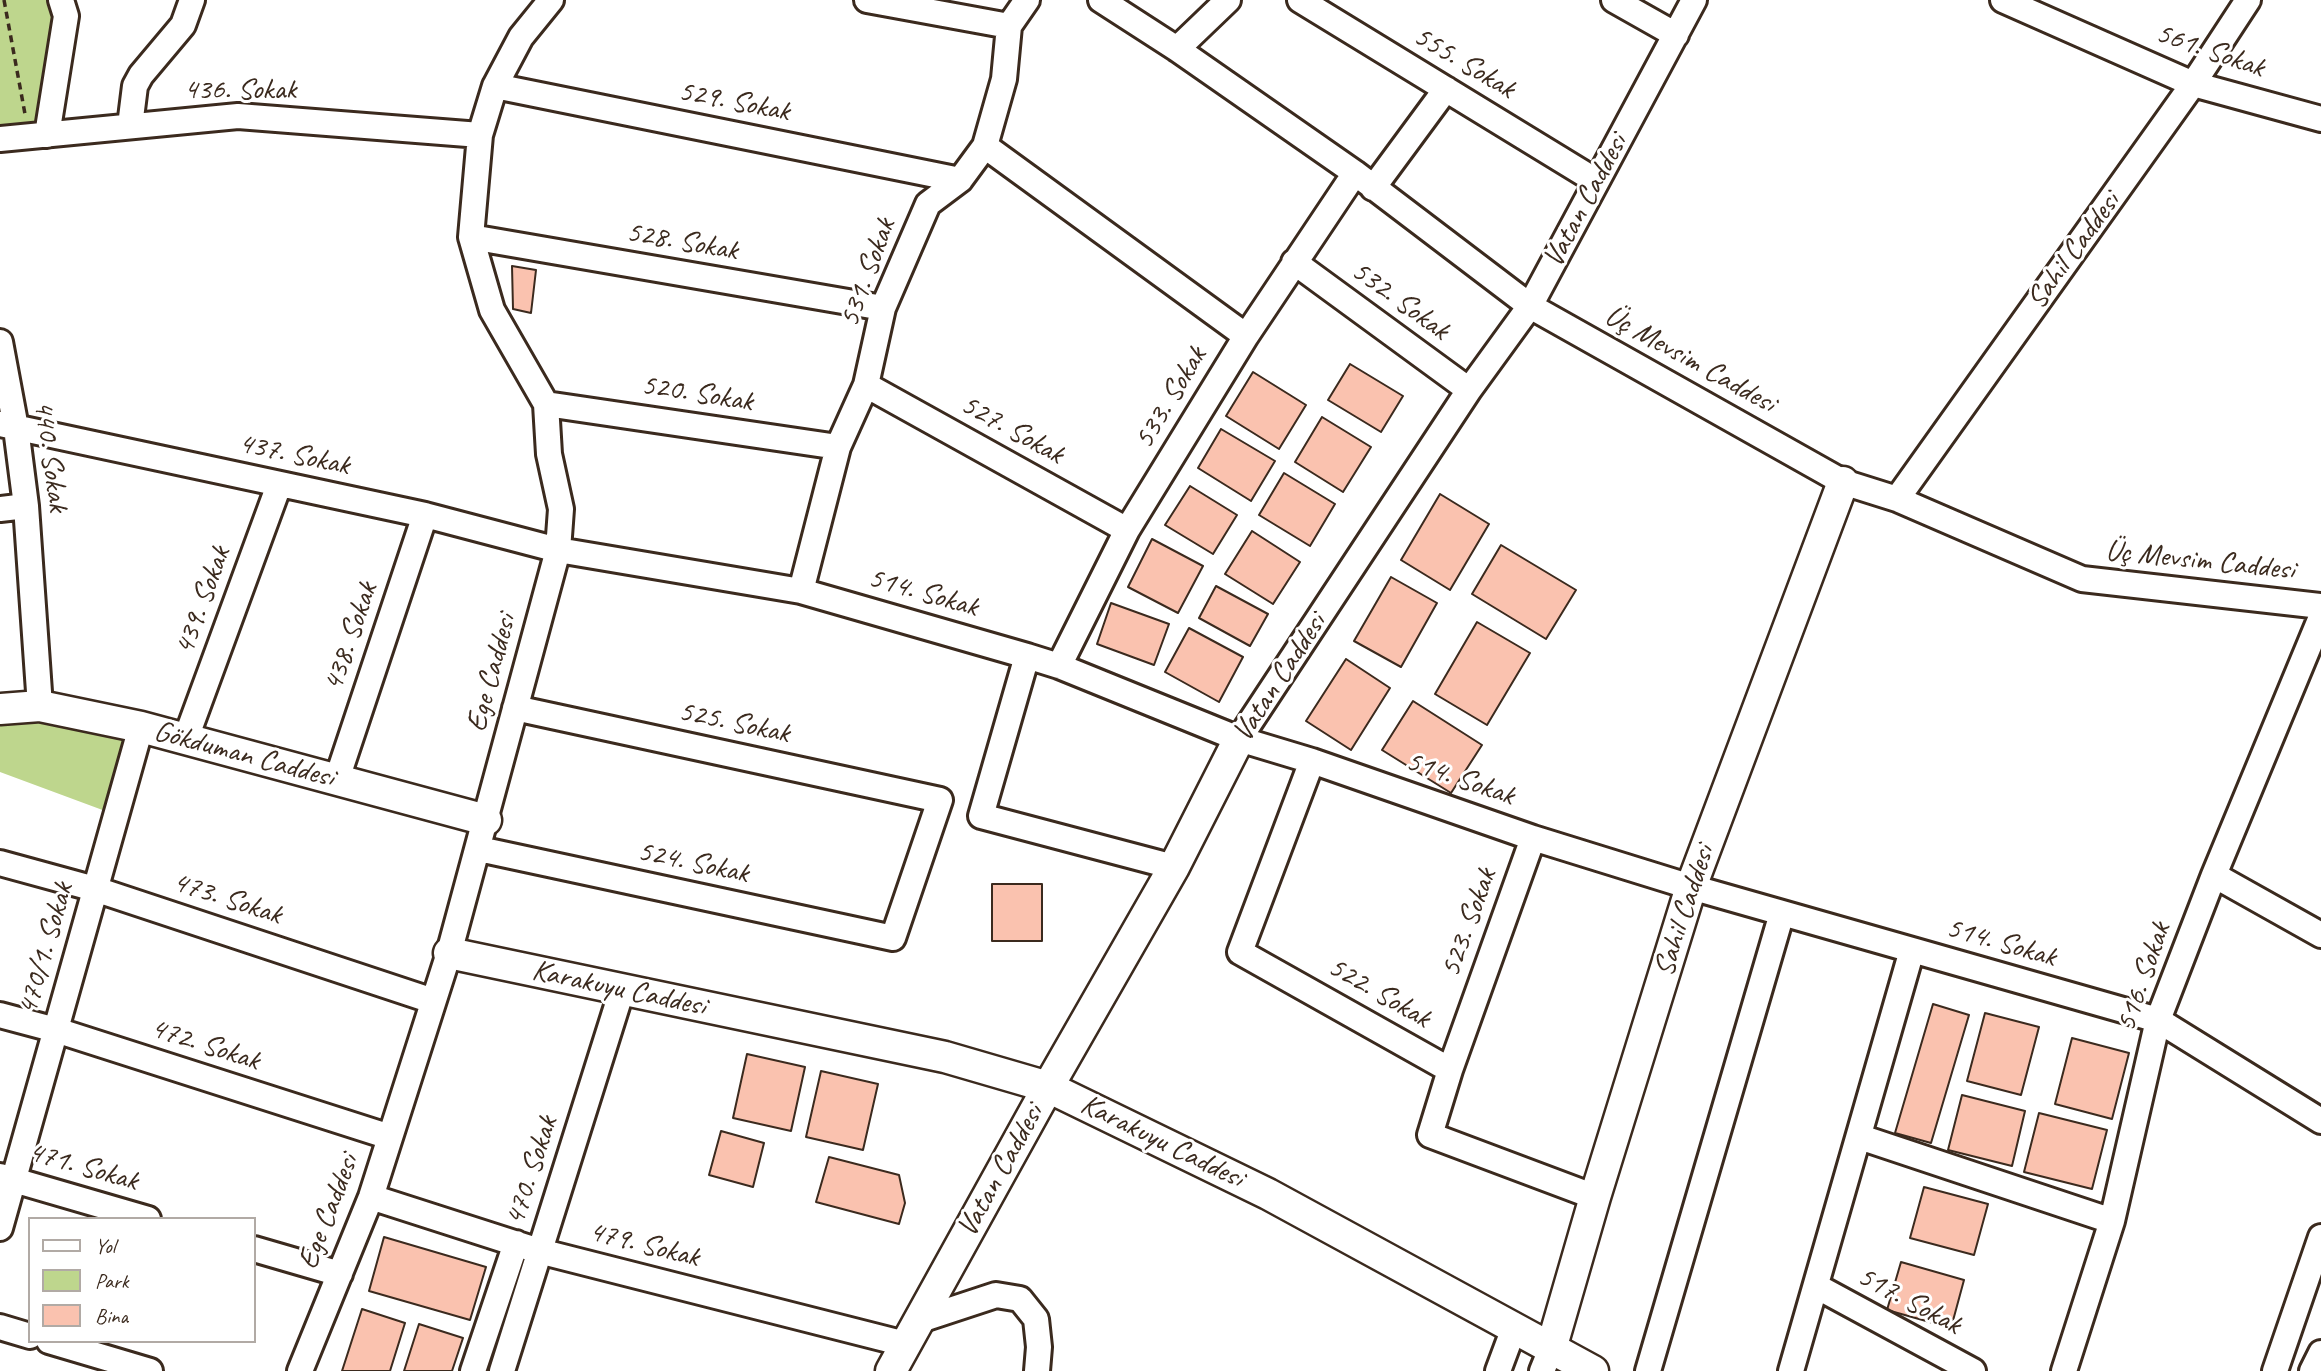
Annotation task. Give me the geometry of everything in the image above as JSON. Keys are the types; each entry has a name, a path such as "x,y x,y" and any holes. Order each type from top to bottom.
{"street":[{"path":"38,136 66,16 61,0"},
{"path":"130,126 133,94 141,75 183,24 192,0"},
{"name":"Ege Caddesi","path":"300,1371 371,1197 449,953 558,550 561,509 549,454 546,404 492,310 471,237 480,135 495,86 521,37 551,0"},
{"path":"867,0 1009,26"},
{"name":"531. Sokak","path":"801,591 838,447 866,385 883,309 928,204 960,180 985,146 1004,79 1009,26 1027,0"},
{"name":"Üç Mevsim Caddesi","path":"1101,0 1177,49 1364,181 1530,306 1843,482 1897,499 2082,579 2321,606"},
{"path":"1177,49 1228,0"},
{"name":"555. Sokak","path":"1300,0 1596,180"},
{"path":"1614,0 1676,35"},
{"name":"Vatan Caddesi","path":"891,1371 1048,1087 1174,867 1239,740 1469,390 1530,306 1694,0"},
{"name":"561. Sokak","path":"2003,0 2031,6 2193,84 2321,119"},
{"name":"Sahil Caddesi","path":"1897,499 2193,84 2248,0"},
{"name":"529. Sokak","path":"495,86 960,180"},
{"name":"533. Sokak","path":"1059,666 1127,530 1294,262 1446,89"},
{"name":"436. Sokak","path":"0,139 238,116 480,135"},
{"path":"985,146 1246,336"},
{"name":"528. Sokak","path":"471,237 883,309"},
{"name":"532. Sokak","path":"1294,262 1469,390"},
{"name":"440. Sokak","path":"0,342 8,426 26,506 40,706"},
{"name":"527. Sokak","path":"866,385 1127,530"},
{"name":"520. Sokak","path":"546,404 838,447"},
{"name":"437. Sokak","path":"8,426 425,514 558,550"},
{"name":"Sahil Caddesi","path":"1547,1360 1690,887 1843,482"},
{"name":"439. Sokak","path":"186,738 279,485"},
{"path":"0,509 26,506"},
{"name":"438. Sokak","path":"337,779 425,514"},
{"name":"514. Sokak","path":"558,550 801,591 1027,656 1059,666 1239,740 1312,761 1533,838 1690,887 2158,1020 2321,1121"},
{"name":"516. Sokak","path":"2064,1371 2112,1221 2158,1020 2214,875 2321,617"},
{"path":"1027,656 981,816 1174,867"},
{"name":"Gökduman Caddesi","path":"0,709 40,706 141,727 485,820"},
{"name":"525. Sokak","path":"515,708 940,800 893,938"},
{"name":"470/1. Sokak","path":"0,1228 6,1178 56,1030 141,727"},
{"name":"522. Sokak","path":"1312,761 1240,951 1450,1070"},
{"name":"523. Sokak","path":"1450,1070 1533,838"},
{"name":"524. Sokak","path":"479,849 893,938"},
{"name":"473. Sokak","path":"0,863 95,889 433,1000"},
{"path":"2214,875 2321,935"},
{"path":"1648,1371 1782,913"},
{"path":"1791,1371 1912,950"},
{"name":"Karakuyu Caddesi","path":"449,953 945,1057 1048,1087 1268,1194 1514,1328 1547,1360 1593,1371"},
{"name":"470. Sokak","path":"502,1371 622,990"},
{"name":"472. Sokak","path":"0,1015 56,1030 390,1137"},
{"path":"1450,1070 1430,1135 1595,1197"},
{"path":"1860,1137 2112,1221"},
{"name":"471. Sokak","path":"6,1178 141,1217"},
{"name":"479. Sokak","path":"371,1197 539,1251 911,1333"},
{"path":"2275,1371 2321,1237"},
{"name":"470. Sokak","path":"473,1371 516,1243"},
{"path":"256,1250 340,1274"},
{"name":"517. Sokak","path":"1816,1286 1973,1371"},
{"path":"911,1333 996,1295 1020,1299 1036,1319 1040,1347 1037,1371"},
{"path":"0,1327 28,1335"},
{"path":"1498,1371 1514,1328"},
{"path":"56,1343 150,1371"},
{"path":"2312,1371 2321,1353"}],"path":[{"path":"4,0 38,136"}],"green space":[{"path":"0,0 61,0 47,135 0,139"},
{"path":"0,704 141,727 116,815 0,772"}],"building":[{"path":"512,266 536,270 531,313 513,309"},
{"path":"1350,364 1403,396 1381,432 1328,400"},
{"path":"1253,372 1306,405 1279,449 1226,416"},
{"path":"1322,417 1371,447 1343,492 1295,462"},
{"path":"1221,429 1275,461 1251,501 1198,468"},
{"path":"1284,473 1335,504 1310,546 1259,515"},
{"path":"1190,486 1237,515 1213,554 1165,525"},
{"path":"1440,494 1489,524 1450,590 1401,560"},
{"path":"1252,531 1300,562 1273,604 1225,574"},
{"path":"1152,539 1203,566 1178,613 1128,587"},
{"path":"1501,545 1576,590 1546,639 1472,594"},
{"path":"1391,577 1437,603 1401,667 1354,641"},
{"path":"1216,586 1268,614 1250,646 1199,618"},
{"path":"1111,603 1169,624 1154,665 1097,644"},
{"path":"1477,622 1530,653 1487,725 1435,694"},
{"path":"1189,628 1243,657 1219,702 1165,672"},
{"path":"1346,659 1390,688 1351,750 1306,721"},
{"path":"1413,701 1482,745 1451,793 1382,750"},
{"path":"992,884 1042,884 1042,941 992,941"},
{"path":"1933,1004 1969,1015 1931,1143 1895,1133"},
{"path":"1985,1013 2039,1027 2021,1095 1967,1081"},
{"path":"2072,1038 2129,1053 2112,1119 2055,1104"},
{"path":"747,1054 805,1067 791,1131 733,1118"},
{"path":"821,1071 878,1084 863,1150 806,1137"},
{"path":"1962,1095 2025,1111 2012,1166 1948,1150"},
{"path":"2039,1113 2107,1130 2092,1189 2024,1172"},
{"path":"721,1131 764,1143 753,1187 709,1175"},
{"path":"829,1157 899,1175 905,1203 899,1224 816,1202"},
{"path":"1924,1187 1988,1204 1974,1255 1910,1238"},
{"path":"384,1237 486,1267 470,1320 369,1291"},
{"path":"1901,1262 1964,1280 1951,1328 1887,1310"},
{"path":"362,1309 405,1323 390,1371 342,1371"},
{"path":"419,1324 463,1338 452,1371 404,1371"}]}
